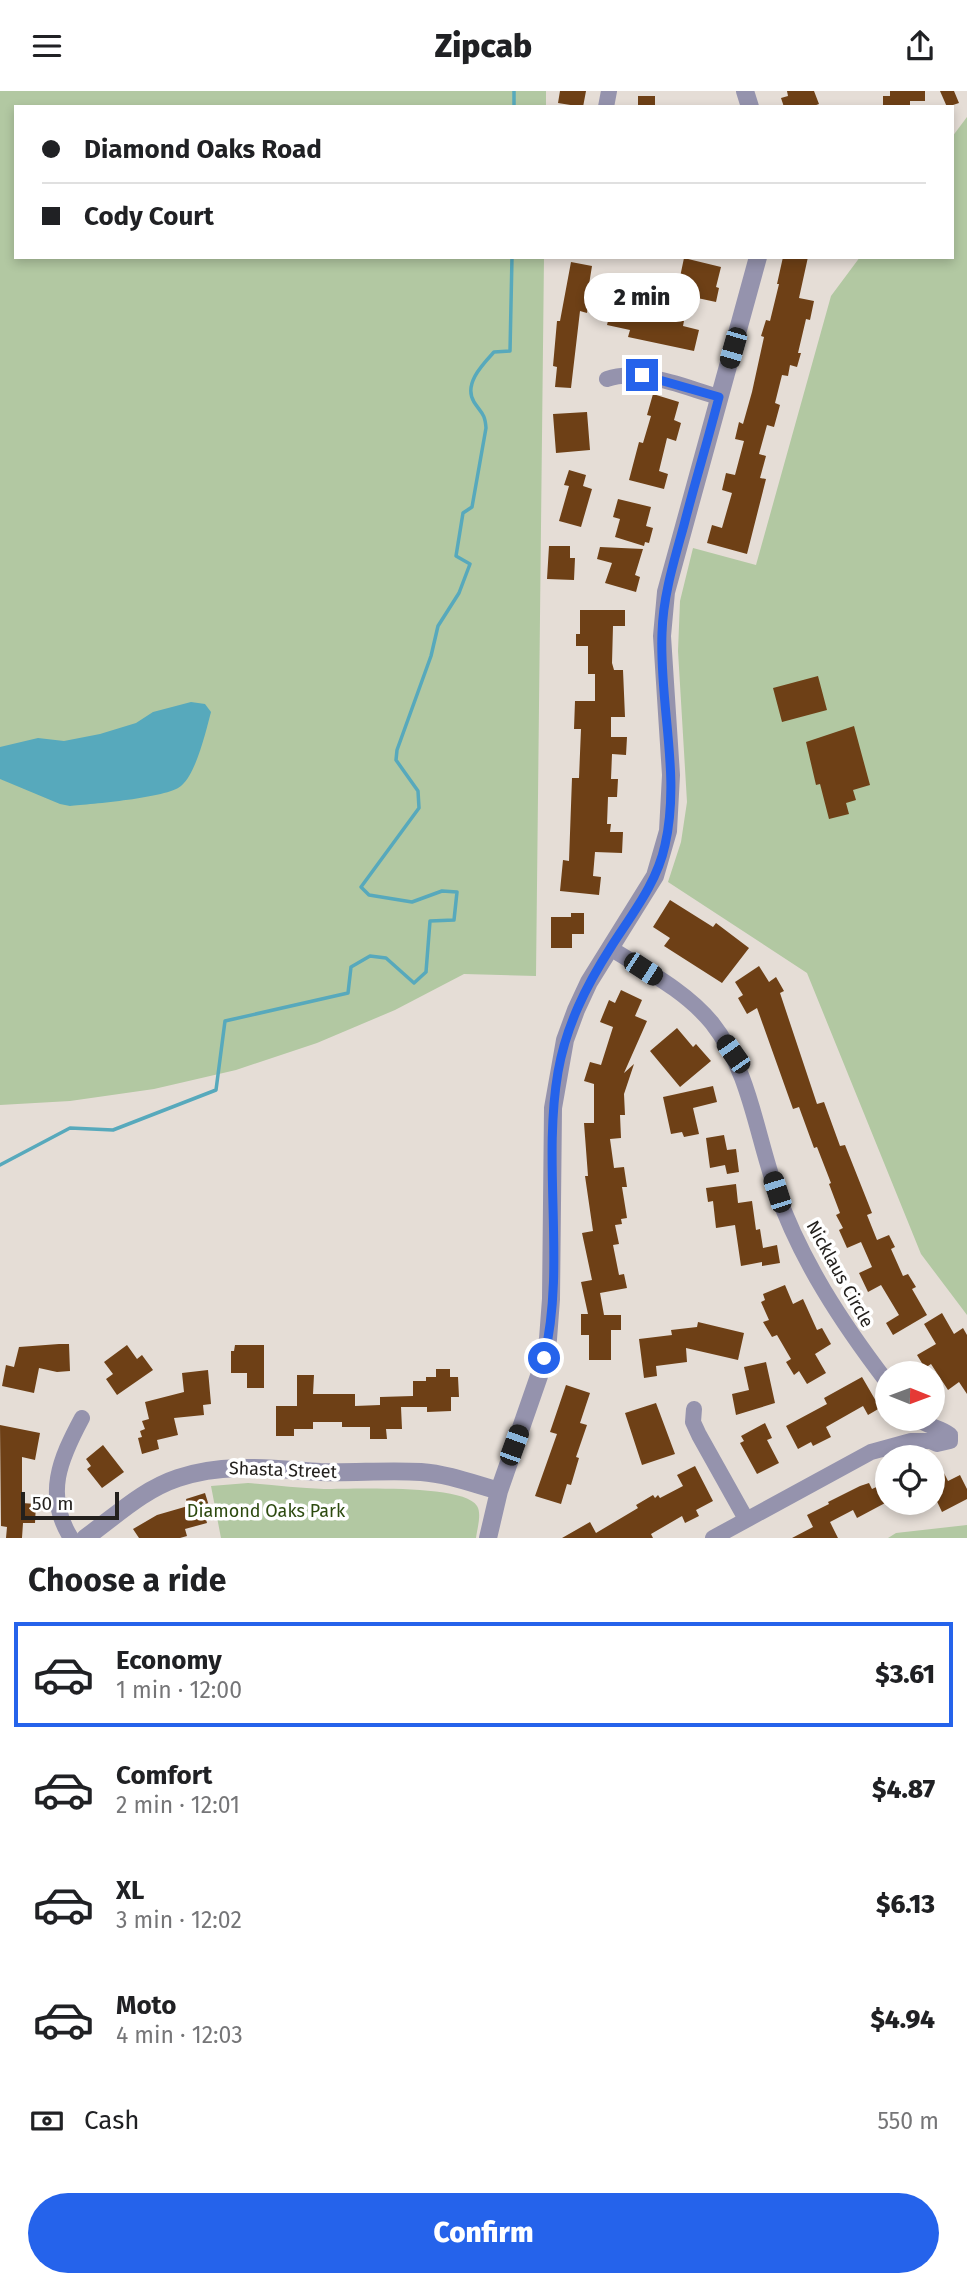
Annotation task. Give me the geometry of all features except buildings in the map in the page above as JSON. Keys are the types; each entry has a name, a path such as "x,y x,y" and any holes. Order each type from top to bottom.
{"street":[{"path":"488,1538 499,1491 539,1376 548,1339 551,1299 553,1108 565,1040 576,1010 610,948 656,876 668,831 671,775 662,661 663,611 670,572 757,259"},
{"path":"607,379 621,374 642,375 719,397"},
{"name":"Nicklaus Circle","path":"610,948 684,996 711,1022 733,1054 748,1093 777,1192 796,1238 821,1287 851,1335 875,1366"},
{"path":"694,1409 694,1422 699,1435 746,1520"},
{"path":"71,1538 59,1512 56,1495 62,1458 82,1418"},
{"path":"713,1538 872,1452 911,1441 930,1441 937,1444 950,1441 950,1434 944,1431"},
{"name":"Shasta Street","path":"85,1538 132,1500 177,1478 217,1468 425,1472 499,1491"}],"green space":[{"path":"0,91 546,91 546,105 14,105 14,259 544,259 536,976 464,974 395,1010 317,1043 236,1070 154,1089 70,1101 0,1105"},
{"path":"967,117 967,1315 921,1254 807,973 668,882 681,842 687,802 678,651 680,601 693,548 756,565 831,296 859,259 954,259 954,134"},
{"name":"Diamond Oaks Park","path":"248,1483 324,1489 406,1489 452,1494 468,1499 477,1506 479,1517 476,1538 221,1538 211,1486"},
{"path":"967,1525 967,1538 888,1538 896,1533"}],"water":[{"path":"191,702 205,704 211,712 200,752 191,772 181,786 173,790 128,800 70,806 0,779 0,747 38,738 64,741 100,734 136,723 153,712"}],"waterway":[{"path":"514,91 514,105"},
{"path":"0,1165 70,1128 113,1130 216,1090 225,1021 348,993 351,967 370,956 386,958 414,983 426,972 430,921 454,920 457,892 442,891 412,902 369,895 361,887 419,808 418,791 396,760 397,750 431,656 438,626 459,593 470,564 456,556 463,513 472,507 486,428 484,416 471,395 471,388 476,375 494,352 510,351 512,259"}],"route":[{"path":"544,1358 551,1299 553,1108 558,1074 565,1040 589,982 647,892 656,876 665,848 670,816 671,775 662,661 663,611 670,572 719,397 642,375"}]}
